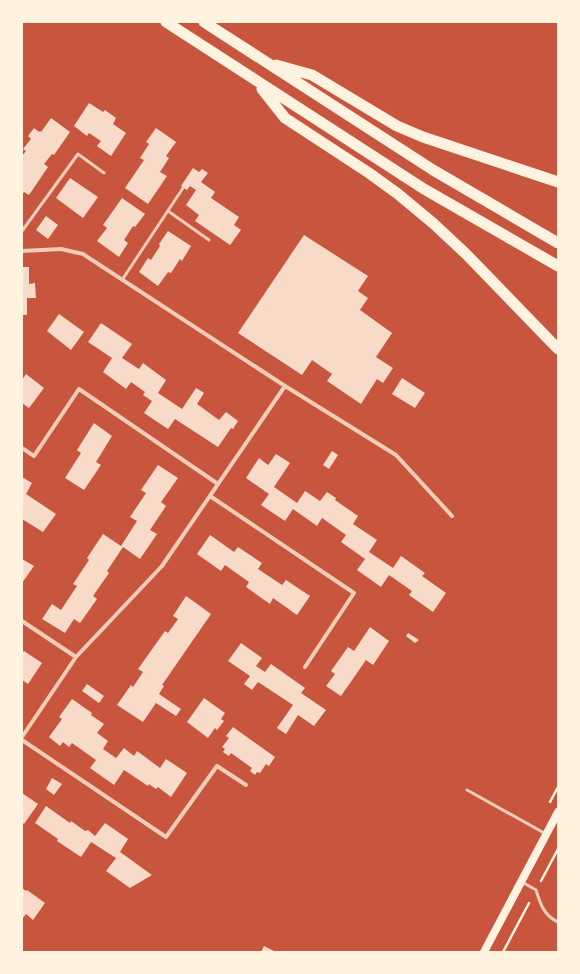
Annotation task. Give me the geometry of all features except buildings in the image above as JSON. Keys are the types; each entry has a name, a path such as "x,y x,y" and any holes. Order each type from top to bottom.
{"highway":[{"path":"166,22 424,189 558,266"},
{"path":"204,22 433,170 558,243"},
{"path":"267,63 312,74 392,123 423,137 558,182"},
{"path":"256,80 285,118 370,173 434,224 466,254 558,349"}],"main road":[{"path":"484,952 558,812"}],"street":[{"path":"22,251 61,249 83,254 285,386 396,455 452,516"},
{"path":"246,785 217,766 166,837 22,738 76,657 162,566 285,386"},
{"path":"22,448 34,456 79,389 218,484"},
{"path":"210,496 354,593 305,667"},
{"path":"22,621 76,657"}],"lane":[{"path":"22,231 78,154 104,173"},
{"path":"122,280 183,188"},
{"path":"168,211 209,240"},
{"path":"467,790 546,834"},
{"path":"522,882 536,890 541,906 548,916 558,922"}],"path":[{"path":"546,871 558,849"},
{"path":"503,952 527,907"}]}
